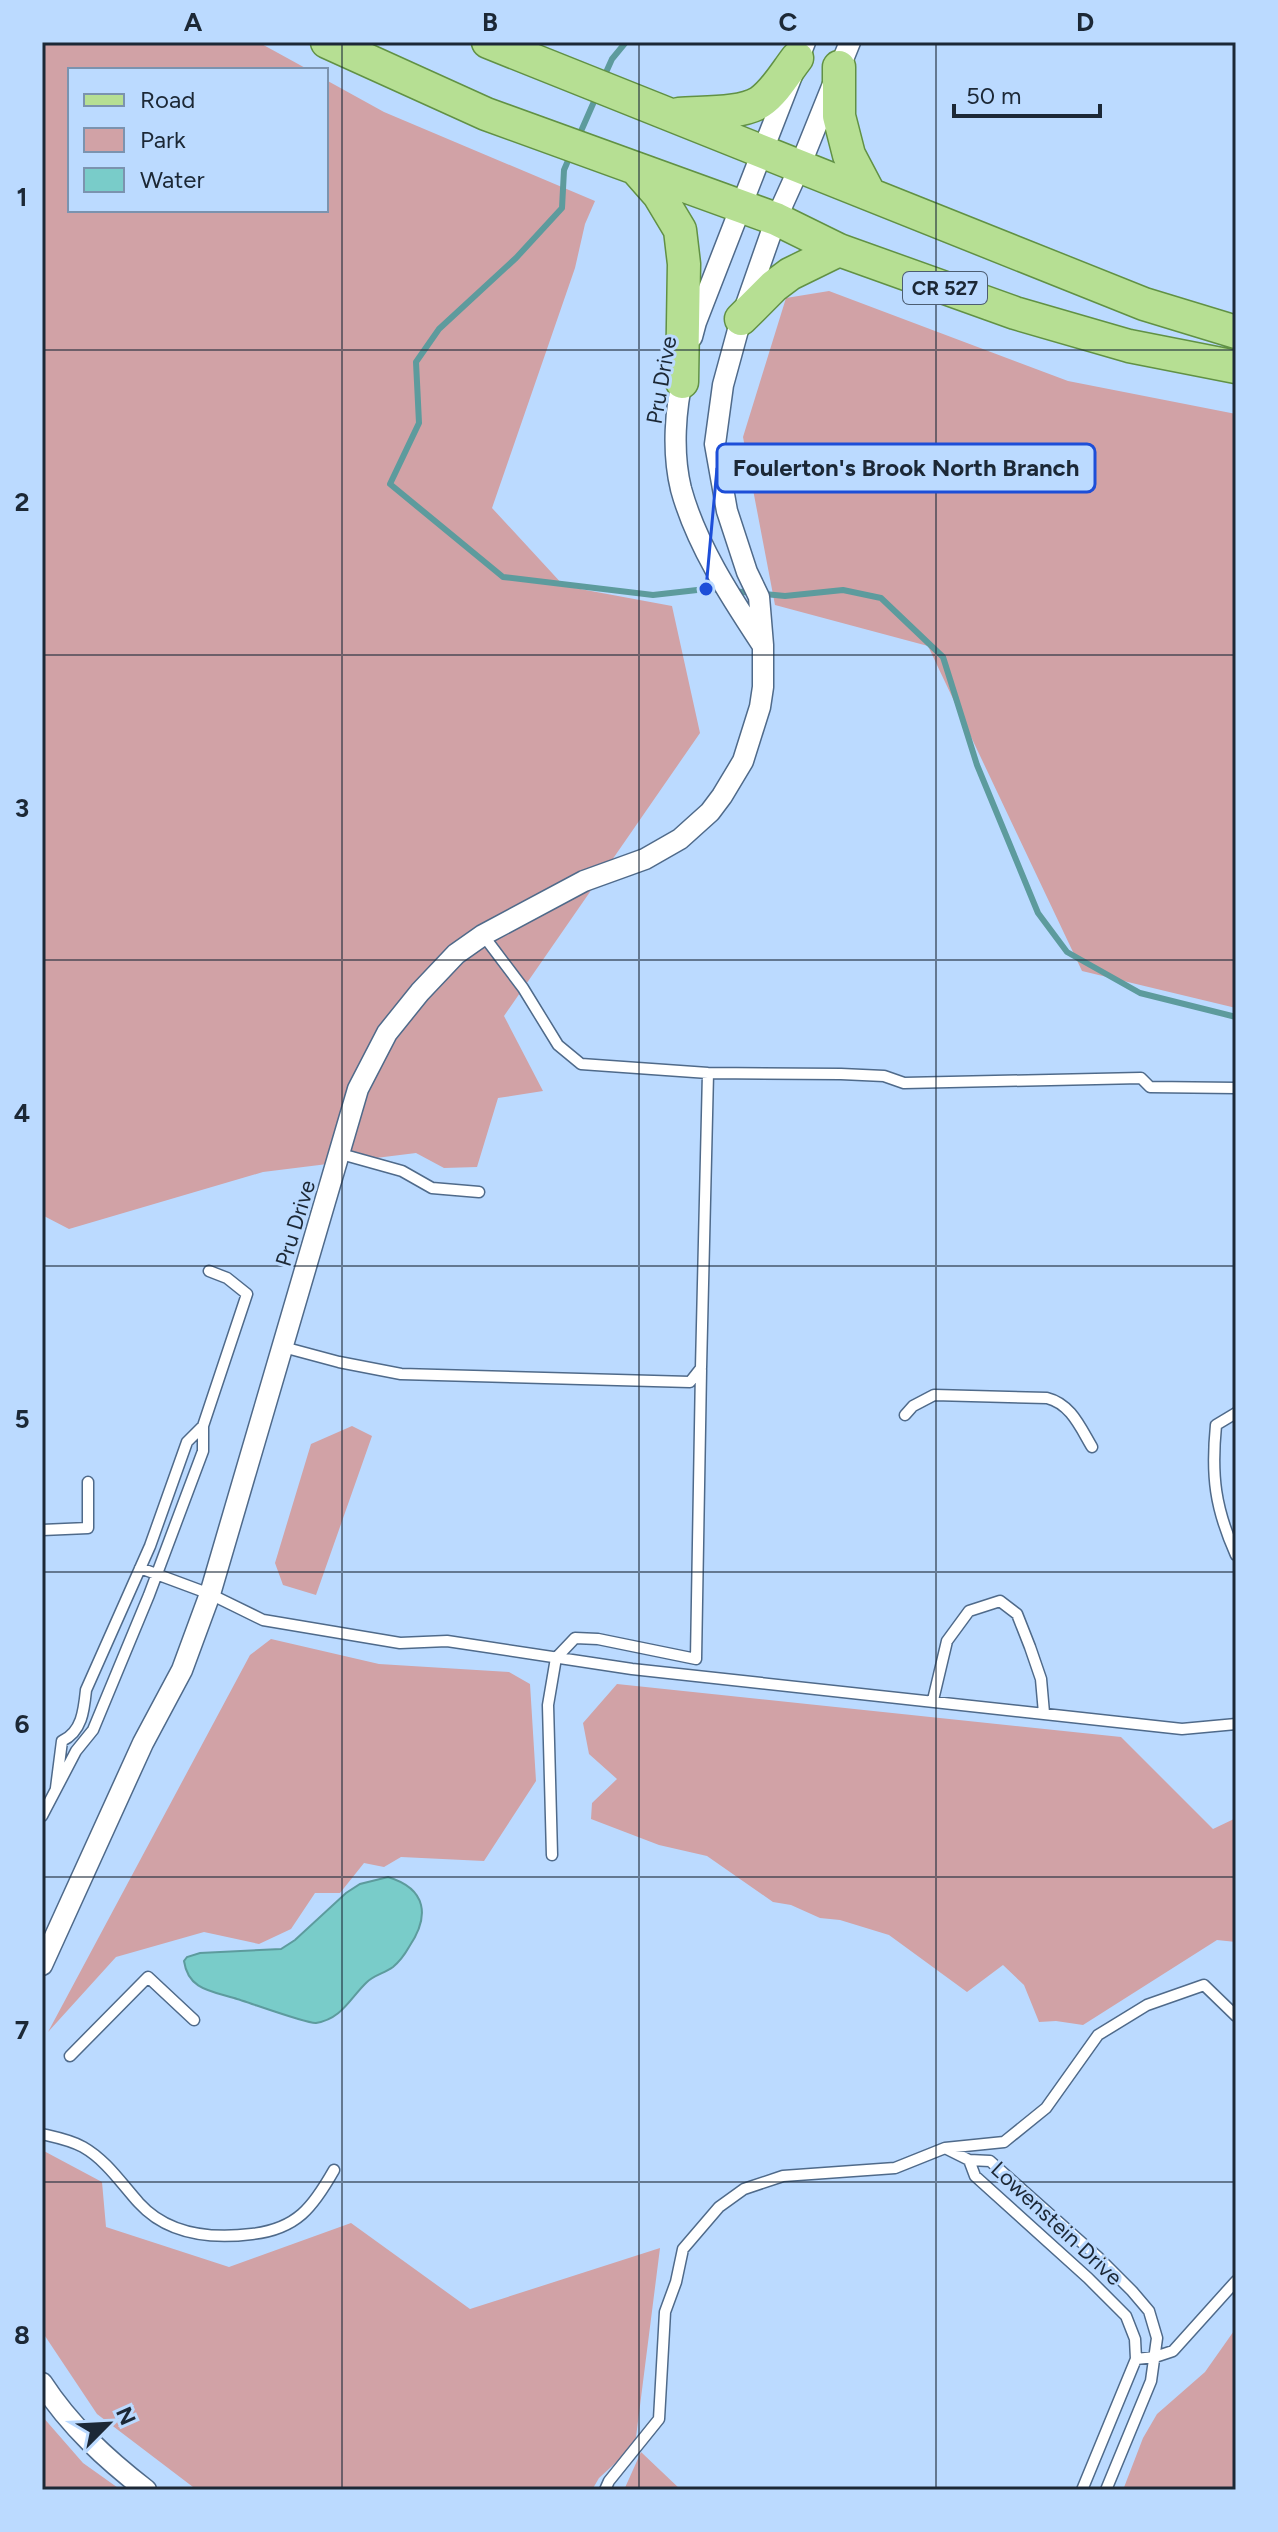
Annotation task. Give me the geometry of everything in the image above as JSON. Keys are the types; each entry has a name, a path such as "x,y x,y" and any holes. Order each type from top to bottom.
{"main road":[{"name":"CR 527","path":"327,42 486,114 776,219 839,250 1015,313 1129,346 1236,367"},
{"name":"CR 527","path":"488,42 1144,304 1236,332"},
{"path":"671,115 736,109 759,103 768,96 801,50"},
{"path":"844,55 839,116 849,155 869,193"},
{"path":"635,168 659,195 680,230 684,264 682,382"},
{"path":"741,319 790,274 839,250"}],"street":[{"name":"Pru Drive","path":"763,645 737,607 692,520 681,487 675,435 682,382 696,322 801,50"},
{"name":"Pru Drive","path":"42,1965 143,1743 182,1670 210,1594 358,1089 387,1033 456,954 483,935 584,881 645,859 680,839 710,812 733,779 750,743 763,687 763,645 759,597 747,572 727,511 715,444 723,385 741,319 776,219 844,55"},
{"path":"42,2383 81,2433 112,2464 146,2490"}],"lane":[{"path":"483,935 523,988 558,1045 581,1064 708,1073 884,1076 904,1083 1141,1078 1150,1087 1236,1088"},
{"path":"552,1855 548,1705 556,1658 575,1638 598,1639 696,1659 708,1073"},
{"path":"341,1154 402,1171 432,1188 479,1192"},
{"path":"42,1816 76,1751 93,1730 203,1451 203,1426 247,1294 227,1278 209,1271"},
{"path":"283,1347 401,1374 690,1382 701,1368"},
{"path":"905,1415 913,1406 934,1395 1047,1398 1069,1409 1092,1447"},
{"path":"1236,1413 1216,1425 1213,1480 1222,1525 1236,1555"},
{"path":"56,1788 62,1741 72,1737 83,1714 86,1690 140,1568 187,1442 203,1426"},
{"path":"42,1530 88,1528 88,1482"},
{"path":"140,1568 210,1594 263,1620 400,1643 447,1641 632,1669 1182,1729 1236,1724"},
{"path":"933,1700 947,1641 969,1611 1000,1601 1017,1614 1030,1647 1041,1679 1044,1713"},
{"path":"70,2056 148,1977 194,2020"},
{"name":"Lowenstein Drive","path":"605,2490 659,2419 665,2312 683,2249 719,2207 744,2189 783,2176 895,2168 945,2148 1004,2142 1046,2108 1098,2035 1147,2005 1204,1985 1236,2016"},
{"path":"42,2134 81,2145 102,2160 142,2206 183,2231 205,2236 230,2237 267,2232 296,2220 317,2200 334,2170"},
{"path":"945,2148 969,2160"},
{"name":"Lowenstein Drive","path":"1106,2490 1151,2381 1157,2338 1149,2311 1132,2291 990,2161 969,2160 975,2176 1126,2316 1135,2339 1136,2359"},
{"path":"1083,2490 1136,2359 1173,2351 1236,2281"}],"green space":[{"path":"42,42 258,42 305,68 68,68 68,212 328,212 328,81 384,112 595,201 492,508 564,586 672,606 700,733 504,1016 543,1091 498,1098 477,1167 444,1168 416,1153 263,1172 69,1229 42,1215"},
{"path":"829,291 1068,381 1236,414 1236,1008 1082,971 928,646 775,605 743,437 786,298"},
{"path":"352,1426 372,1436 316,1595 283,1585 275,1563 311,1444"},
{"path":"271,1639 379,1664 509,1672 530,1684 536,1781 484,1861 401,1857 384,1867 364,1863 340,1893 315,1893 291,1929 259,1944 204,1932 116,1957 48,2032 250,1655"},
{"path":"617,1684 1121,1737 1213,1829 1236,1818 1236,1942 1217,1940 1083,2025 1039,2022 1024,1985 1003,1965 967,1992 889,1935 840,1920 820,1918 791,1905 773,1902 707,1856 659,1845 591,1819 592,1803 617,1779 589,1754 583,1723"},
{"path":"42,2150 102,2182 106,2227 229,2267 351,2223 470,2309 660,2248 635,2445 599,2478 592,2490 204,2490 193,2487 97,2414 43,2333"},
{"path":"1236,2328 1236,2490 1123,2490 1143,2438 1157,2414 1205,2372"},
{"path":"42,2416 83,2463 121,2490 42,2490"},
{"path":"641,2452 681,2490 624,2490"}],"water":[{"path":"388,1877 401,1882 417,1896 422,1914 416,1936 395,1965 370,1980 339,2012 325,2021 301,2020 209,1991 195,1983 186,1970 184,1961 187,1957 200,1953 281,1949 346,1893 360,1884"}],"waterway":[{"path":"603,79 612,59 626,42"},
{"path":"578,138 596,97"},
{"path":"570,156 564,170 562,208 516,258 439,329 416,362 419,423 390,484 503,577 653,595 721,590"},
{"path":"732,591 785,596 843,590 881,598 943,657 977,765 1038,913 1067,952 1140,993 1236,1017"}],"place":[{"name":"Foulerton's Brook North Branch","path":"706,589"}]}
